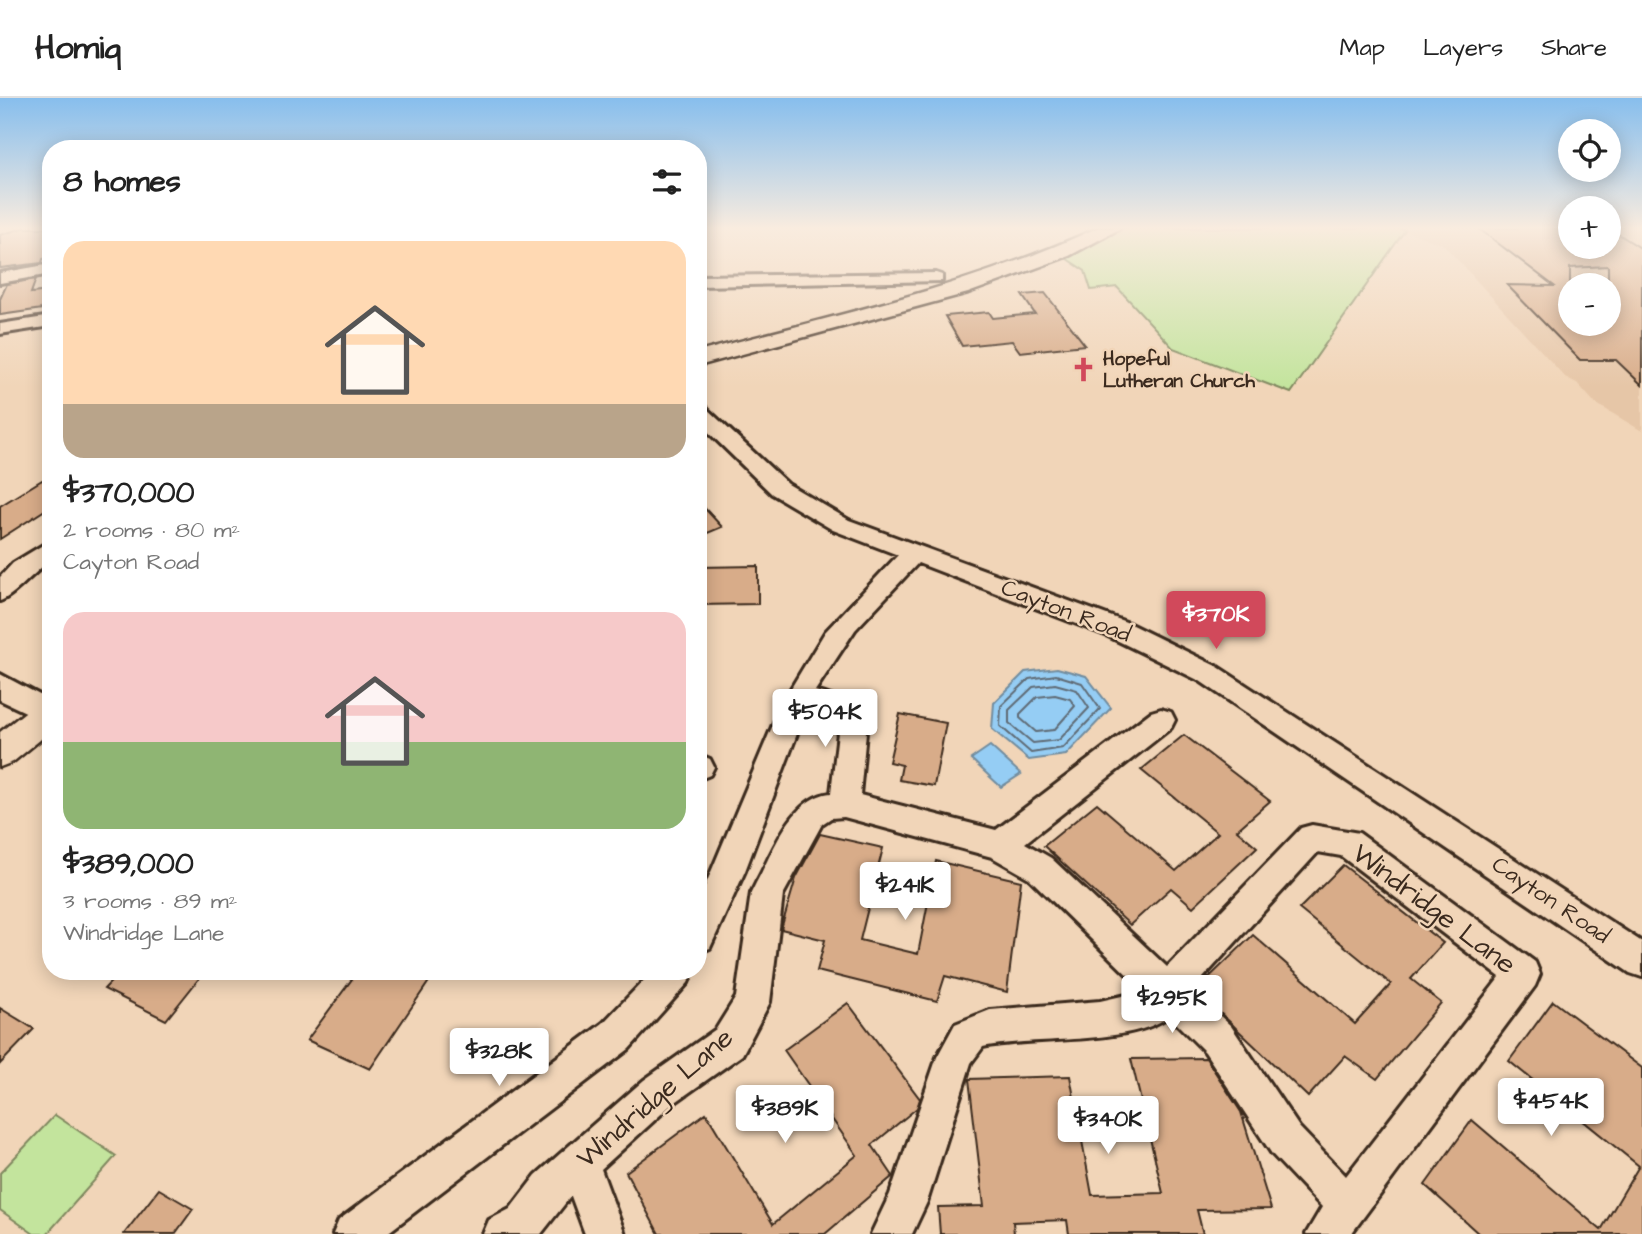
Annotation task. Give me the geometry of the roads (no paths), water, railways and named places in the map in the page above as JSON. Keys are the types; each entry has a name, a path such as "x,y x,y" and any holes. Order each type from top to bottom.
{"main road":[{"path":"707,357 981,281"},
{"path":"0,752 42,718"}],"street":[{"path":"0,288 42,281"},
{"path":"0,329 42,322"},
{"name":"Cayton Road","path":"707,420 760,472 800,502 841,525 1117,629 1209,674 1642,961"},
{"path":"0,592 21,569 42,554"},
{"path":"707,921 720,897 768,765 811,671 852,614 913,554"},
{"path":"0,684 14,696 42,708"},
{"path":"799,698 836,709 850,722 852,733 844,804 1000,845 1040,868 1218,1039 1240,1066 1278,1130 1315,1177 1349,1204"},
{"path":"1000,845 1161,720"},
{"name":"Windridge Lane","path":"503,1234 524,1223 550,1189 657,1093 729,1042 753,1002 763,910 774,877 811,816 825,806 844,804"},
{"name":"Windridge Lane","path":"891,1234 907,1202 955,1057 963,1041 973,1032 1030,1021 1133,1015 1154,1006 1166,990 1312,838 1348,843 1524,974 1326,1234"},
{"path":"353,1234 617,1036 668,980"},
{"path":"579,1163 606,1234"}],"water":[{"path":"1057,668 1086,676 1111,708 1066,755 1029,760 992,729 994,703 1025,672"},
{"path":"990,746 1021,774 1001,787 971,759"}],"place":[{"name":"Hopeful Lutheran Church","path":"1083,370"}]}
